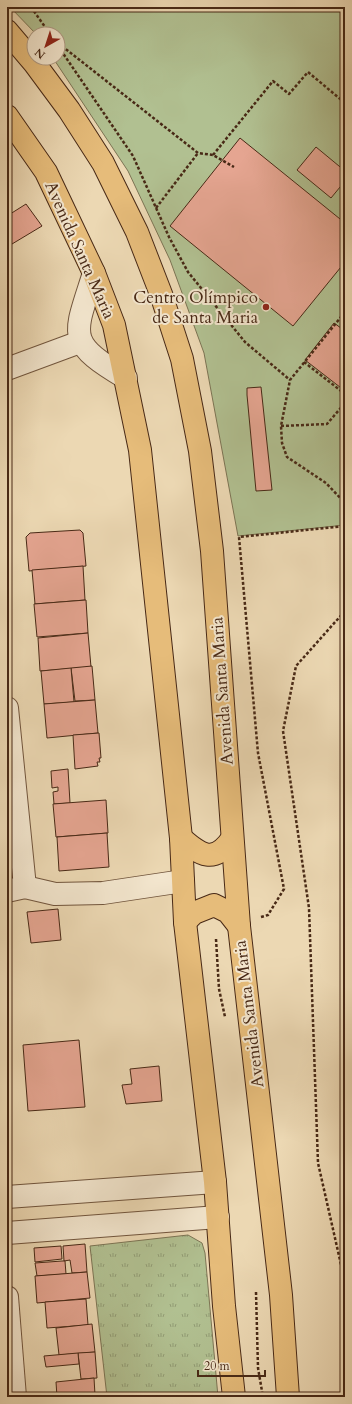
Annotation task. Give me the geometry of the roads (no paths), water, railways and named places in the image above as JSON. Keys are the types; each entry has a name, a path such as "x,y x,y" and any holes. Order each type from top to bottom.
{"main road":[{"name":"Avenida Santa Maria","path":"7,31 35,64 103,163 137,232 161,294 182,359 200,451 212,551 239,926 281,1296 288,1397"},
{"name":"Avenida Santa Maria","path":"7,116 46,172 94,274 114,325 140,450 181,838 185,922 215,1182 224,1306 234,1397"},
{"path":"181,838 203,854 211,856 224,850 232,840"},
{"path":"185,922 194,913 205,907 214,905 228,912 239,926"}],"street":[{"path":"94,274 80,319 78,331 80,342 90,355 126,378"},
{"path":"7,369 80,342"},
{"path":"7,708 16,889 55,894 103,893 183,881"},
{"path":"7,1197 215,1182"},
{"path":"7,1233 218,1218"},
{"path":"7,1297 15,1397"}],"place":[{"name":"Centro Olímpico de Santa Maria","path":"266,307"}]}
